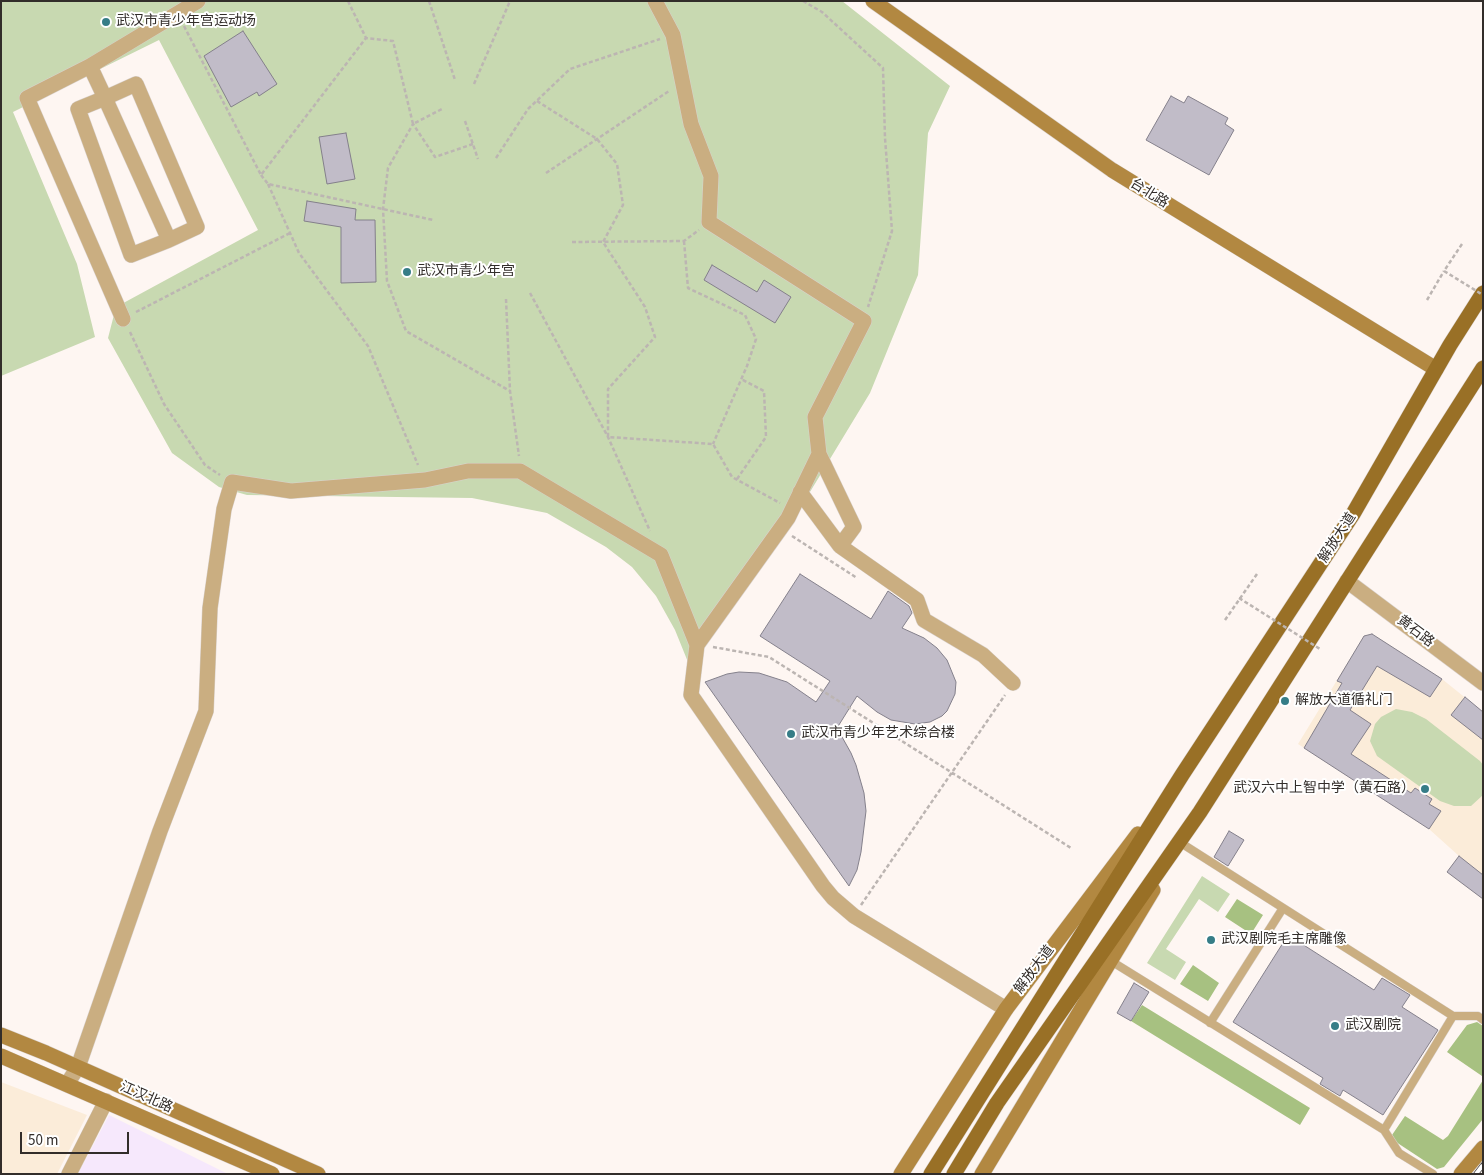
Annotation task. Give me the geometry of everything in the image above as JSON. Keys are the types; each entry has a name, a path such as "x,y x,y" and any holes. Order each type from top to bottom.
{"main road":[{"name":"台北路","path":"873,1 1112,170 1436,369"},
{"name":"解放大道","path":"931,1174 1182,776 1353,514 1450,345 1483,294"},
{"path":"982,1174 1200,812 1483,368"},
{"name":"解放大道","path":"901,1174 1006,1009 1182,776"},
{"path":"954,1174 997,1103 1200,812"},
{"name":"江汉北路","path":"1,1035 78,1067 318,1174"},
{"name":"江汉北路","path":"1,1056 272,1174"},
{"path":"1461,1174 1483,1148"}],"street":[{"path":"124,319 27,98 90,66 198,1"},
{"path":"655,1 673,35 691,124 711,176 709,222 864,321 814,417 819,454 854,527 840,546"},
{"path":"90,66 169,240"},
{"path":"136,84 197,227 169,240 131,255 78,109 136,84"},
{"path":"697,645 780,529 792,510 819,454"},
{"path":"67,1084 78,1067 160,831 206,711 210,608 224,509 232,482 291,490 425,480 468,471 520,470 661,555 697,645 691,696 823,886 833,898 854,916 1006,1009"},
{"path":"800,492 840,546 917,600 924,620 983,655 1013,683"},
{"name":"黄石路","path":"1347,581 1483,683"},
{"path":"69,1174 106,1101"}],"lane":[{"path":"1181,843 1453,1016 1478,1016 1483,1020"},
{"path":"1210,1023 1283,908"},
{"path":"1111,961 1384,1130 1399,1153 1433,1174"},
{"path":"1384,1130 1453,1016"}],"path":[{"path":"348,1 366,38"},
{"path":"429,1 455,80"},
{"path":"474,84 510,1"},
{"path":"803,1 822,12 883,68 885,138 892,231 864,321"},
{"path":"178,14 261,175 268,184 299,254 368,346 425,480"},
{"path":"496,158 528,109 570,69 673,35"},
{"path":"261,175 366,38"},
{"path":"366,38 393,41 413,124 435,157 473,144"},
{"path":"546,173 683,82"},
{"path":"537,101 597,139 617,164 622,205 603,242"},
{"path":"442,109 413,124 388,168 383,209 388,281 406,331 510,391"},
{"path":"466,121 478,159"},
{"path":"268,184 433,220"},
{"path":"572,242 684,242 709,222"},
{"path":"232,482 205,465 164,404 124,319 290,233"},
{"path":"603,242 645,307 655,337 608,389 608,437"},
{"path":"684,242 688,288 745,315 756,339 713,444"},
{"path":"1427,300 1462,244"},
{"path":"1444,271 1483,294"},
{"path":"530,293 608,437 661,555"},
{"path":"506,299 510,391 520,470"},
{"path":"737,480 766,438 764,391 741,379"},
{"path":"608,437 713,444"},
{"path":"713,444 732,477 792,510"},
{"path":"780,529 860,580"},
{"path":"1225,620 1257,574"},
{"path":"1240,598 1320,649"},
{"path":"697,645 769,657 1071,848"},
{"path":"854,916 1013,683"}],"shaded area":[{"name":"武汉六中上智中学（黄石路）","path":"1372,634 1442,679 1483,712 1483,899 1447,872 1459,856 1429,829 1298,744 1364,636"},
{"path":"1,1082 87,1115 57,1174 1,1174"},
{"path":"109,1115 228,1174 78,1174"}],"green space":[{"path":"1,1 842,1 950,86 928,133 918,275 870,393 796,515 690,667 675,630 656,596 632,567 606,547 547,513 472,498 247,495 219,487 172,453 108,338 116,307 258,230 159,40 13,112 77,264 95,337 1,376"},
{"path":"1396,709 1412,712 1426,719 1480,761 1483,765 1483,795 1471,806 1454,806 1440,801 1377,756 1370,741 1375,724 1381,717"},
{"path":"1202,876 1230,894 1218,912 1199,899 1166,949 1186,962 1175,980 1147,963"},
{"path":"1237,899 1263,915 1251,934 1225,917"},
{"path":"1193,965 1219,983 1208,1001 1180,984"},
{"path":"1142,1005 1310,1108 1300,1125 1131,1021"},
{"path":"1477,1022 1483,1026 1483,1080 1482,1076 1447,1052 1467,1025"},
{"path":"1483,1080 1483,1119 1444,1167 1437,1169 1396,1142 1392,1135 1405,1116 1443,1140 1448,1136"}],"building":[{"path":"243,31 277,84 259,96 257,92 231,107 204,56"},
{"path":"1171,96 1184,103 1188,96 1228,118 1225,124 1234,130 1209,175 1146,140"},
{"path":"346,133 355,179 327,184 319,137"},
{"path":"307,201 356,209 355,220 375,220 376,282 341,283 341,227 304,221"},
{"path":"712,265 757,292 764,280 791,297 775,323 704,280"},
{"name":"武汉市青少年艺术综合楼","path":"800,574 871,619 888,591 909,606 912,613 902,628 924,638 937,648 947,660 956,682 955,694 947,711 930,722 915,724 891,720 877,712 857,696 837,728 856,765 864,793 866,811 857,870 849,886 705,682 739,672 759,673 787,682 816,702 830,681 760,636"},
{"path":"1372,634 1442,679 1430,697 1377,666 1350,710 1371,724 1351,754 1411,793 1415,788 1432,799 1429,804 1441,811 1429,829 1304,748 1342,683 1337,681 1364,636"},
{"path":"1465,697 1483,712 1483,740 1451,715"},
{"path":"1229,831 1244,840 1228,866 1214,857"},
{"path":"1459,856 1483,875 1483,899 1447,872"},
{"name":"武汉剧院","path":"1288,935 1374,990 1382,978 1410,995 1402,1007 1438,1030 1383,1115 1343,1090 1340,1096 1320,1084 1323,1078 1233,1022"},
{"path":"1134,983 1149,992 1131,1021 1117,1013"}],"railway":[{"path":"1476,1174 1483,1165"}],"place":[{"name":"武汉市青少年宫运动场","path":"106,22"},
{"name":"武汉市青少年宫","path":"407,272"},
{"name":"解放大道循礼门","path":"1285,701"},
{"name":"武汉市青少年艺术综合楼","path":"791,734"},
{"name":"武汉六中上智中学（黄石路）","path":"1425,789"},
{"name":"武汉剧院毛主席雕像","path":"1211,940"},
{"name":"武汉剧院","path":"1335,1026"}]}
